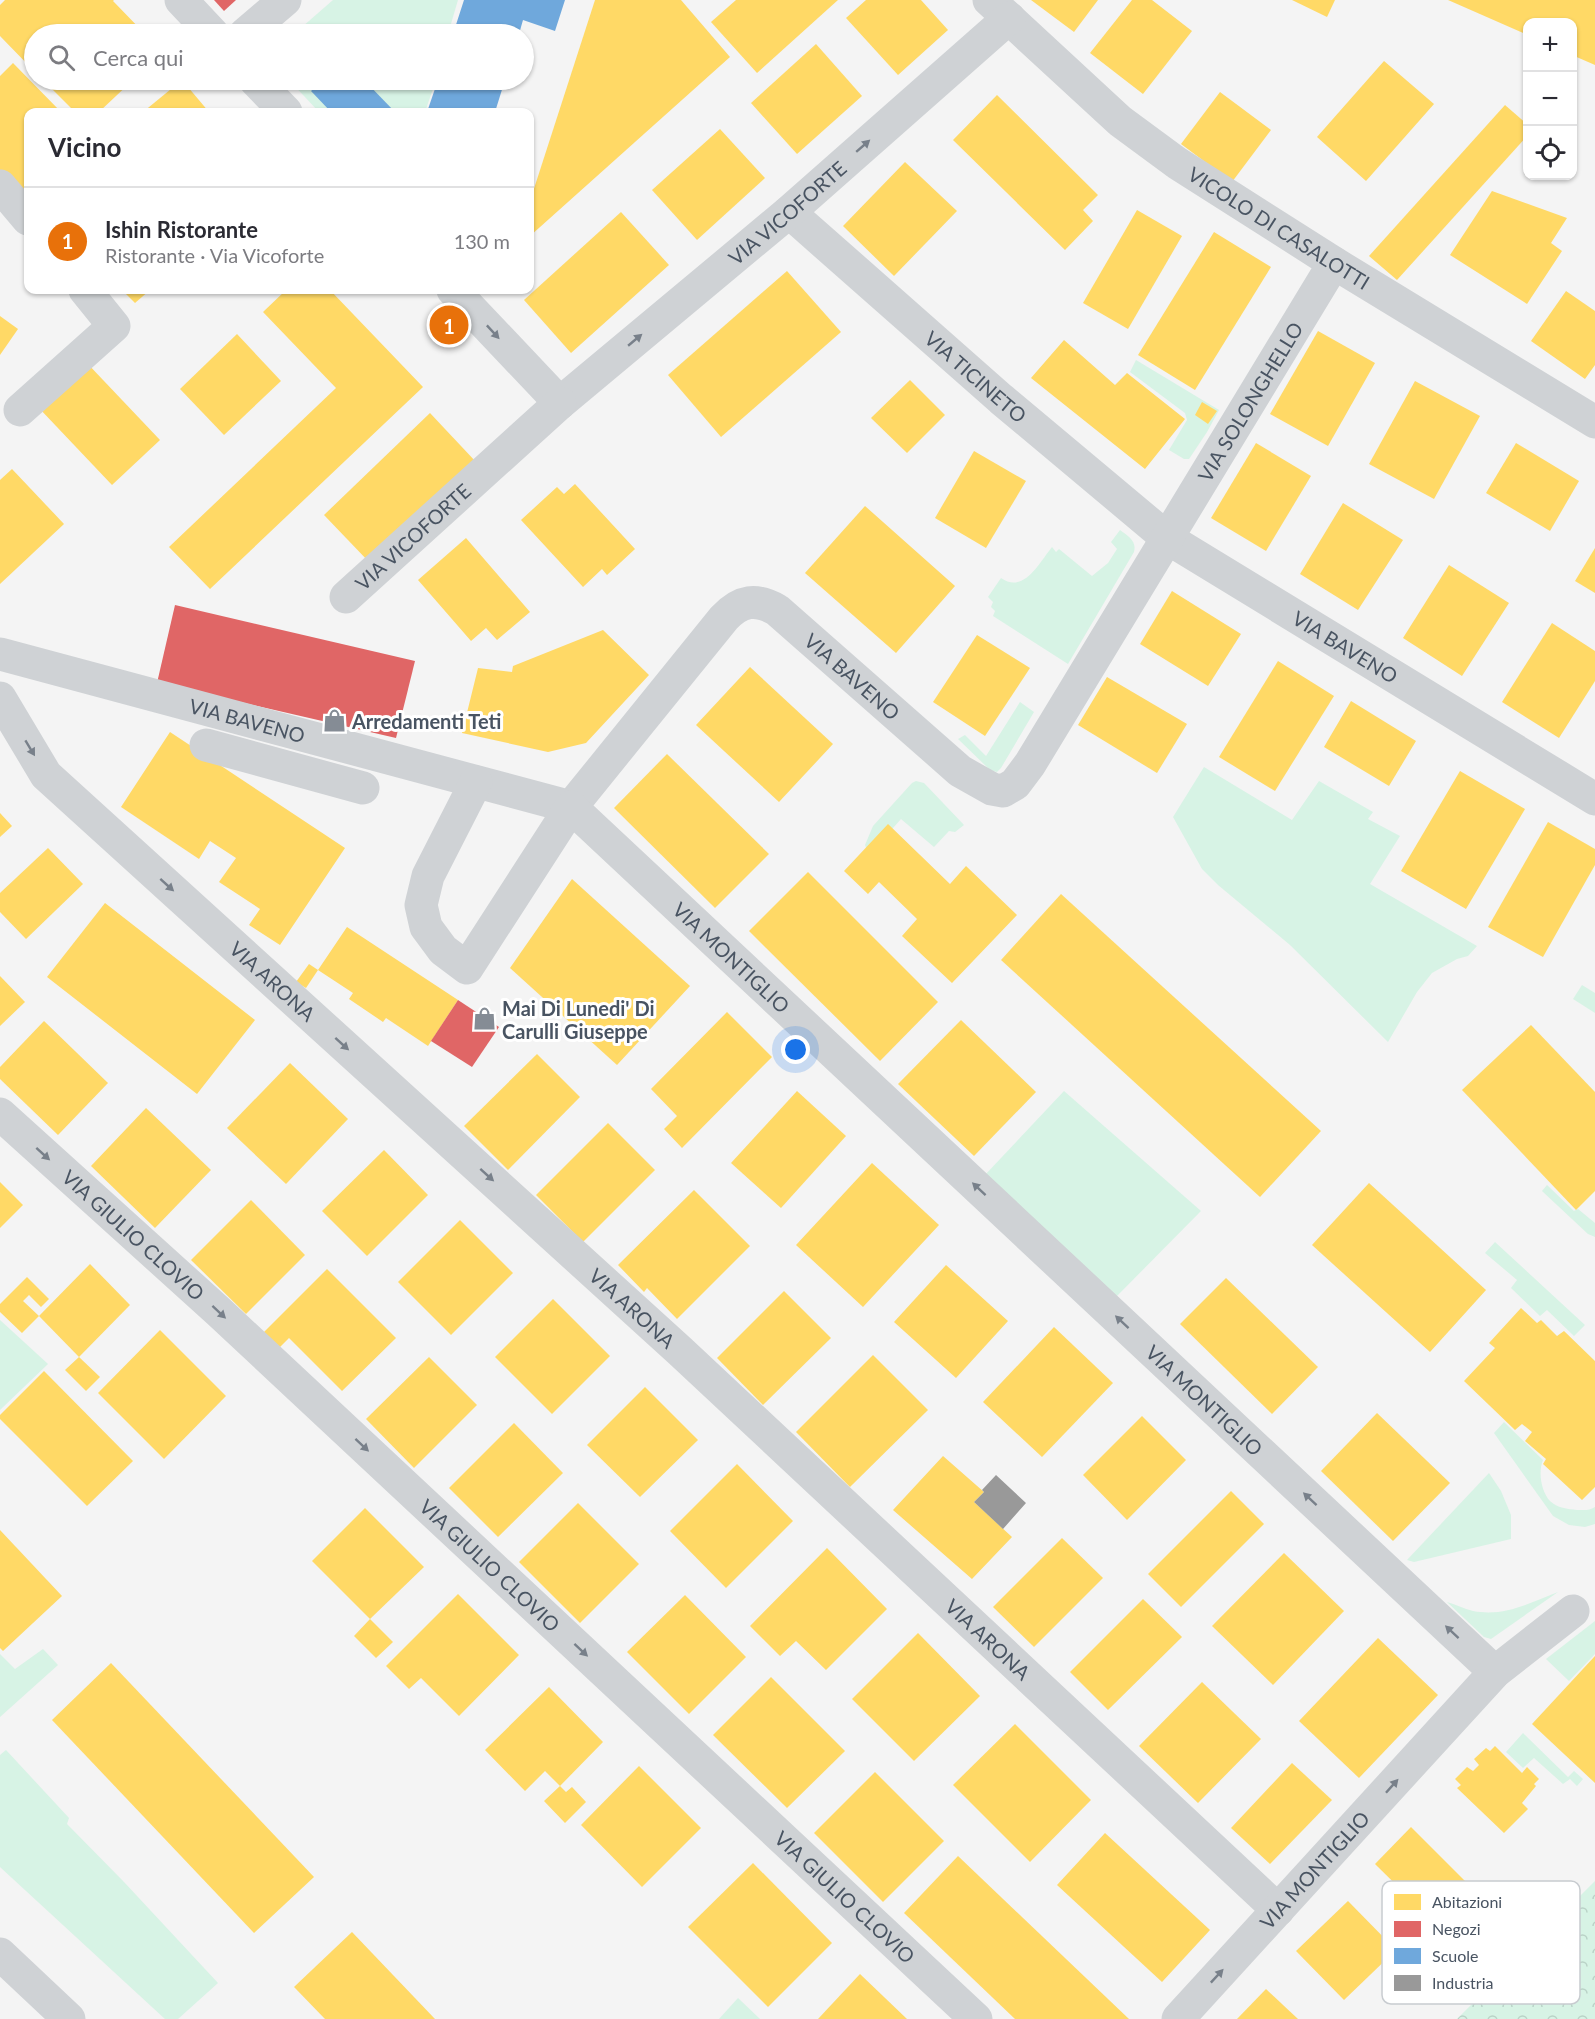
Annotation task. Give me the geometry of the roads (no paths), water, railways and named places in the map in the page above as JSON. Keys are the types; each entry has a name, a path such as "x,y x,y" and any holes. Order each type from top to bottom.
{"street":[{"path":"181,0 204,24"},
{"path":"256,24 285,0"},
{"name":"VIA VICOFORTE","path":"346,597 560,403 789,212 999,9"},
{"name":"VICOLO DI CASALOTTI","path":"999,9 1093,96 1176,163 1334,264 1595,422"},
{"path":"265,90 282,108"},
{"path":"0,186 24,214"},
{"name":"VIA TICINETO","path":"789,212 1001,399 1167,538"},
{"name":"VIA SOLONGHELLO","path":"1167,538 1334,264"},
{"path":"20,410 114,326 88,294"},
{"path":"457,294 560,403"},
{"name":"VIA BAVENO","path":"0,654 571,807 724,618 737,606 752,601 761,602 777,610 960,771 992,789 1003,791 1015,784 1030,764 1167,538 1595,799"},
{"name":"VIA ARONA","path":"0,698 46,776 671,1343 1278,1910"},
{"path":"297,771 302,735"},
{"path":"206,745 363,788"},
{"path":"476,782 428,876 421,905 426,927 443,950 467,968 571,807"},
{"name":"VIA MONTIGLIO","path":"571,807 1495,1672 1178,2019"},
{"name":"VIA GIULIO CLOVIO","path":"0,1114 227,1319 976,2019"},
{"path":"1495,1672 1572,1611"},
{"path":"0,1954 69,2019"}],"place":[{"name":"Ishin Ristorante","path":"449,325"},
{"name":"Arredamenti Teti","path":"334,721"},
{"name":"Mai Di Lunedi' Di Carulli Giuseppe","path":"484,1019"}]}
